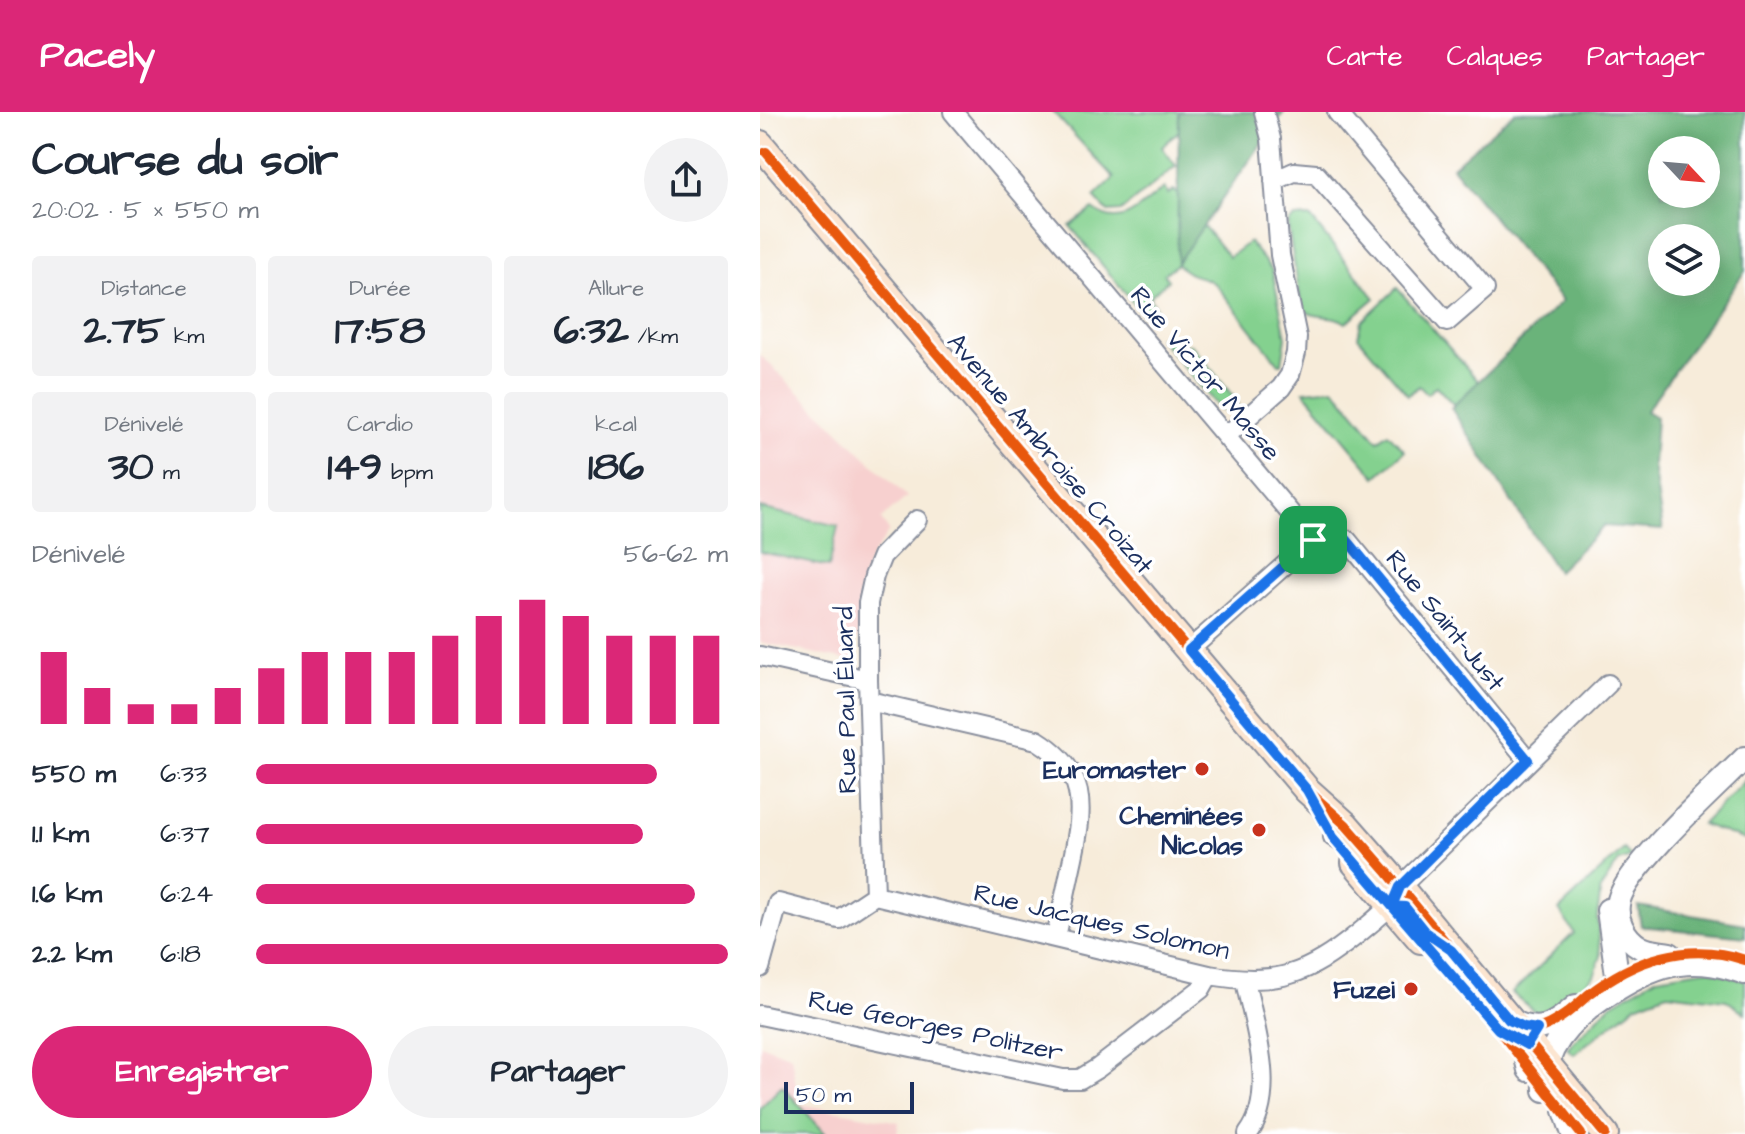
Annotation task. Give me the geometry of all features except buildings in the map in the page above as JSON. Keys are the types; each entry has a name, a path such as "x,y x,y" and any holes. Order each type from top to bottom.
{"main road":[{"name":"Avenue Ambroise Croizat","path":"762,151 1307,790 1346,825 1396,897 1504,1024 1605,1134"},
{"name":"Avenue Ambroise Croizat","path":"1307,790 1333,837 1451,950 1504,1024"},
{"name":"Avenue Ambroise Croizat","path":"1532,1056 1567,1123 1581,1134"}],"street":[{"name":"Rue Victor Masse","path":"953,112 1313,540"},
{"path":"1226,436 1281,388 1290,375 1296,353 1297,337 1280,255 1271,139 1264,112"},
{"path":"1274,181 1294,172 1316,174 1447,322 1485,289 1337,112"},
{"name":"Rue Paul Éluard","path":"875,895 868,603 882,556 917,520"},
{"name":"Rue Saint-Just","path":"1313,540 1336,536 1347,540 1528,760"},
{"path":"1189,650 1313,540"},
{"path":"760,656 868,680"},
{"name":"Rue Jacques Solomon","path":"875,895 1209,975 1245,981 1304,971 1334,953 1396,897 1528,760 1608,684"},
{"path":"869,701 1037,740 1054,751 1068,766 1082,805 1056,937"},
{"path":"1634,966 1618,914 1618,901 1623,889 1669,834 1745,758"},
{"path":"1634,966 1609,925 1608,904 1616,881 1626,869 1669,834"},
{"path":"760,968 778,903 839,919 875,895"},
{"path":"1532,1056 1563,1017 1634,966 1670,954 1708,951 1745,960"},
{"path":"1532,1056 1560,1037 1634,966 1691,963 1721,965 1745,973"},
{"name":"Rue Georges Politzer","path":"760,1015 1063,1079 1080,1079 1201,989 1209,975"},
{"path":"1245,981 1262,1077 1261,1102 1251,1133"}],"shaded area":[{"path":"760,355 907,497 881,519 889,531 871,557 863,576 858,597 858,639 849,639 849,652 857,653 851,661 760,642"},
{"path":"760,1044 791,1056 799,1104 899,1122 897,1134 760,1134"}],"green space":[{"path":"1053,112 1216,112 1191,119 1162,147 1176,166 1121,211 1108,212 1094,197 1114,178"},
{"path":"1179,112 1284,112 1177,263"},
{"path":"1515,112 1745,112 1745,271 1646,411 1656,417 1653,465 1663,530 1604,526 1557,572 1451,408 1562,301 1452,167"},
{"path":"1164,188 1168,194 1174,190 1229,257 1249,242 1272,270 1286,337 1282,364 1216,285 1188,273 1177,264 1164,274 1168,280 1149,297 1156,309 1145,317 1070,226 1093,209 1113,218 1130,214"},
{"path":"1310,217 1375,298 1346,323 1302,309 1288,227 1294,218"},
{"path":"1397,288 1479,382 1454,405 1436,386 1427,394 1419,386 1408,395 1358,337 1361,322"},
{"path":"1163,336 1184,345 1191,344 1236,400 1239,409 1225,411 1219,408 1159,338"},
{"path":"1334,388 1378,441 1388,433 1405,451 1376,477 1304,391"},
{"path":"760,508 838,526 829,567 760,552"},
{"path":"1745,780 1745,840 1702,824"},
{"path":"1624,849 1631,857 1619,861 1601,888 1597,918 1601,956 1594,976 1550,1015 1536,1013 1512,993 1574,933 1559,910"},
{"path":"1638,906 1745,924 1745,937 1641,926"},
{"path":"1708,969 1745,981 1745,1013 1726,1000 1667,993 1636,1005 1574,1054 1567,1048 1610,1005 1657,977"},
{"path":"782,1086 826,1134 760,1134 760,1108"}],"cycle path":[{"path":"766,152 1307,790 1346,825 1388,873 1605,1134"},
{"path":"1315,804 1333,837 1498,1029 1581,1134"},
{"path":"1537,1029 1558,1019 1606,982 1643,963 1682,953 1703,952 1745,960"}],"place":[{"name":"Euromaster","path":"1202,769"},
{"name":"Cheminées Nicolas","path":"1259,830"},
{"name":"Fuzei","path":"1411,989"}],"route":[{"path":"1313,540 1189,650 1307,790 1333,837 1392,906 1405,907 1425,932 1451,950 1509,1020 1537,1029 1527,1045 1498,1029 1392,906 1400,887 1528,760 1347,540 1336,536 1313,540"}]}
